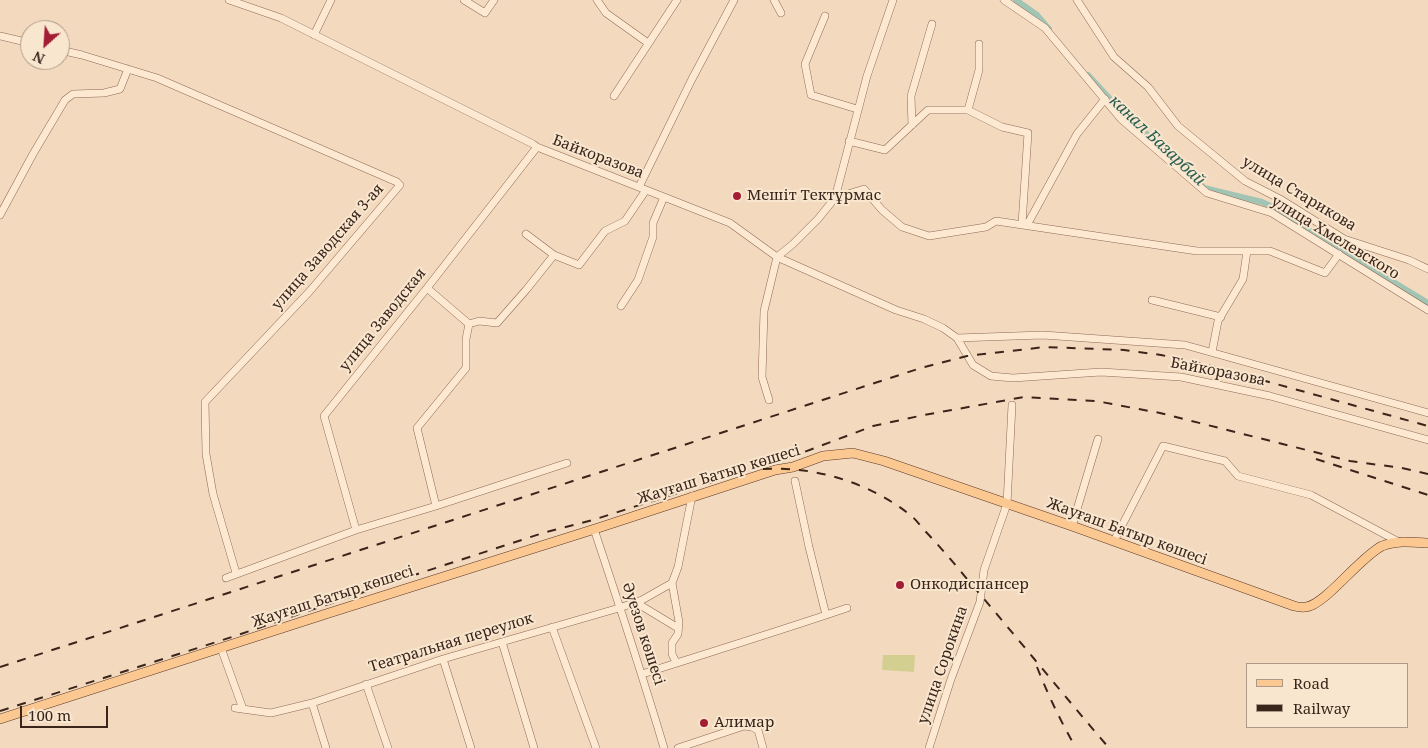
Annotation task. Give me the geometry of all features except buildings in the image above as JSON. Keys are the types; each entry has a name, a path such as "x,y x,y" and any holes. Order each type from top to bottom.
{"main road":[{"name":"Жауғаш Батыр көшесі","path":"0,719 692,496 775,470 793,467 824,456 854,453 884,461 1294,606 1307,608 1319,601 1370,554 1382,546 1399,542 1428,543"}],"street":[{"name":"Байкоразова","path":"229,0 281,18 536,147 730,222 777,257 896,310 936,325 957,338 973,365 991,376 1013,378 1101,372 1181,377 1270,396 1428,440"},
{"path":"314,35 332,0"},
{"path":"464,0 485,13 494,0"},
{"path":"597,0 606,13 648,43"},
{"path":"614,96 677,0"},
{"path":"526,234 554,255 579,266 605,231 625,221 642,189 692,78 734,0"},
{"path":"774,0 781,13"},
{"path":"769,400 762,377 764,311 777,257 818,219 835,198 857,109 893,0"},
{"name":"улица Хмелевского","path":"1004,0 1045,28 1121,119 1207,193 1272,213 1428,310"},
{"name":"улица Старикова","path":"1077,0 1114,57 1148,87 1178,126 1245,181 1280,199 1344,240 1410,260 1428,268"},
{"path":"825,16 805,64 811,95 857,109"},
{"path":"912,125 912,96 932,24"},
{"path":"0,36 20,41"},
{"path":"968,110 979,70 979,44"},
{"name":"улица Заводская 3-ая","path":"70,52 157,78 397,182 400,185 309,292 205,402 206,454 213,494 236,573"},
{"path":"0,215 65,100 73,94 104,93 120,89 128,69"},
{"path":"1024,225 1077,134 1105,99"},
{"path":"849,141 885,150 928,110 968,110 1002,127 1028,133 1024,225"},
{"name":"улица Заводская","path":"356,530 324,416 427,288 536,147"},
{"path":"835,198 864,189 882,210 902,227 929,236 986,227 996,220 1197,250 1270,251 1325,273 1339,254"},
{"path":"622,306 638,280 653,237 652,223 664,197"},
{"path":"1212,352 1218,321 1243,279 1247,251"},
{"path":"470,324 479,321 497,323 554,255"},
{"path":"427,288 470,324"},
{"path":"1152,300 1221,316"},
{"path":"436,506 417,428 466,368 466,339 470,324"},
{"name":"Байкоразова","path":"957,338 1043,335 1185,345 1428,413"},
{"name":"улица Сорокина","path":"929,748 951,679 980,602 984,570 1007,504 1012,406"},
{"path":"1072,526 1098,439"},
{"path":"1114,541 1163,446 1225,461 1238,476 1311,494 1399,542"},
{"path":"226,578 356,530 567,463"},
{"path":"795,481 826,615"},
{"path":"676,662 672,654 672,643 678,634 679,622 672,583 678,567 692,496"},
{"name":"Әуезов көшесі","path":"594,529 642,674 664,748"},
{"name":"Театральная переулок","path":"221,648 239,709 271,713 312,703 443,659 619,608 672,583"},
{"path":"635,602 678,628"},
{"path":"642,674 847,608"},
{"path":"552,627 596,748"},
{"path":"502,642 534,748"},
{"path":"443,659 471,748"},
{"path":"366,684 388,748"},
{"path":"312,703 326,748"},
{"path":"678,748 744,726 758,730 763,748"}],"shaded area":[{"path":"883,655 915,655 914,672 882,670"}],"waterway":[{"name":"канал Базарбай","path":"1016,0 1037,15 1049,29"},
{"name":"канал Базарбай","path":"1088,75 1112,101 1177,163"},
{"name":"канал Базарбай","path":"1201,185 1204,188 1262,202 1275,208 1428,303"}],"railway":[{"path":"0,667 921,368 967,356 1045,347 1124,350 1161,355 1204,364 1428,426"},
{"path":"0,711 232,637 546,532 593,520 799,454 873,426 1024,397 1096,401 1160,413 1350,461 1402,468 1428,474"},
{"path":"1316,459 1428,495"},
{"path":"763,469 802,470 840,478 876,493 912,516 1109,748"},
{"path":"1037,667 1055,708 1076,748"}],"place":[{"name":"Мешіт Тектұрмас","path":"737,196"},
{"name":"Онкодиспансер","path":"900,585"},
{"name":"Алимар","path":"704,723"}]}
